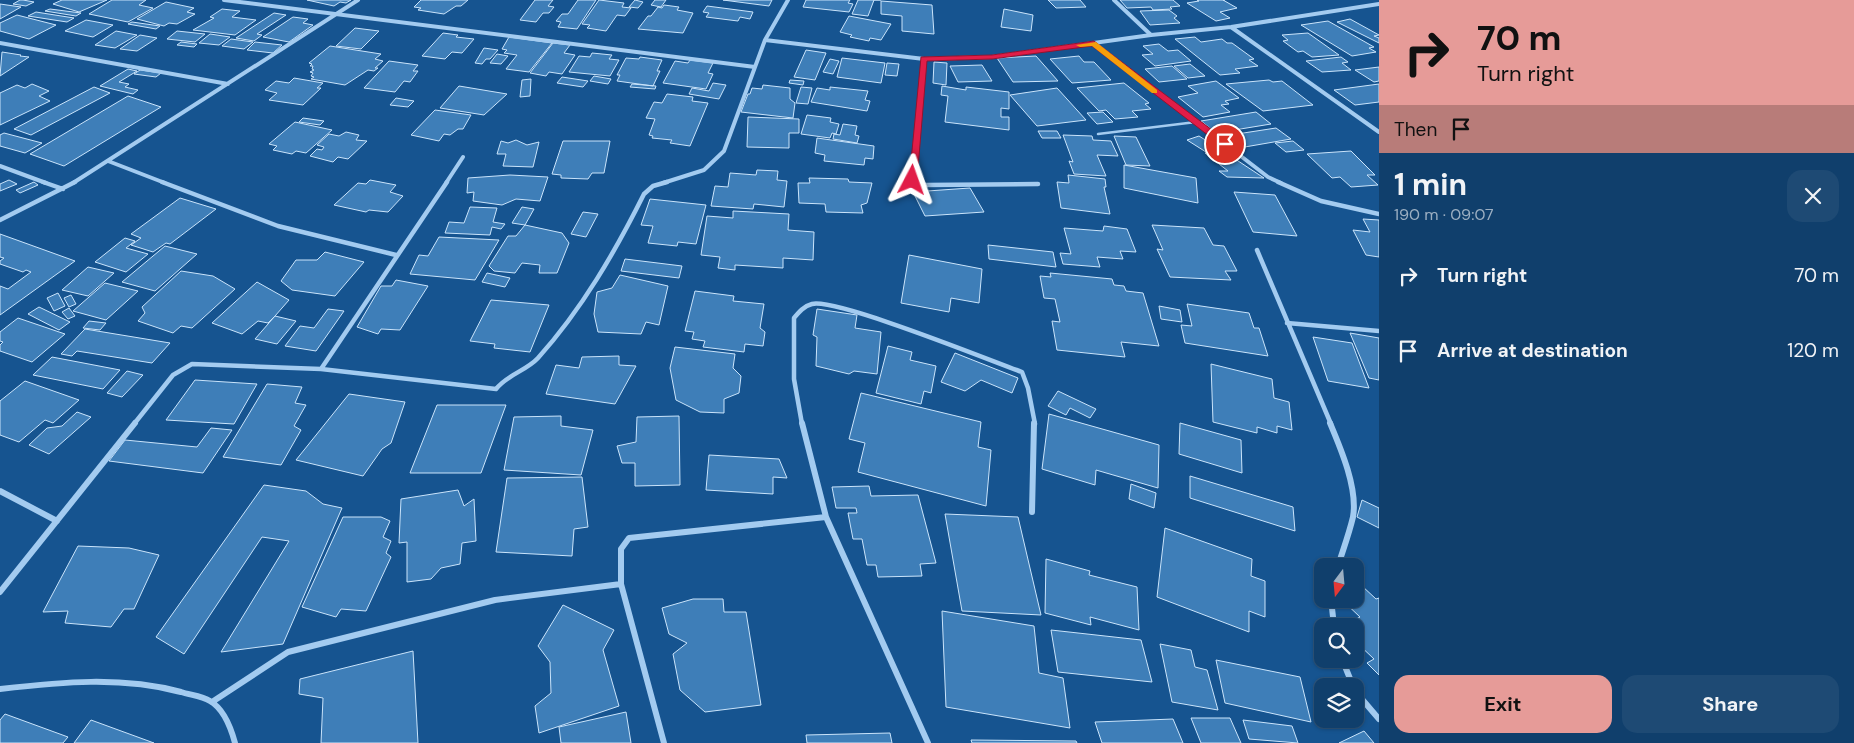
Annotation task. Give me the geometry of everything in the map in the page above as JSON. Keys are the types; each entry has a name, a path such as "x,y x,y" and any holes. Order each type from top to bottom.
{"street":[{"path":"224,0 755,67"},
{"path":"0,220 63,189 358,0"},
{"path":"0,592 174,375 192,364 321,369 496,389 503,379 531,366 570,321 644,194 653,186 704,170 724,151 765,40 788,0"},
{"path":"1114,0 1151,35"},
{"path":"765,40 924,58 992,57 1151,35 1231,27 1379,4"},
{"path":"1231,27 1379,132"},
{"path":"1094,43 1268,177 1321,202 1379,214"},
{"path":"0,44 229,84"},
{"path":"924,58 912,180 925,185 1038,184"},
{"path":"321,369 463,157"},
{"path":"108,161 278,226 396,255"},
{"path":"0,166 63,189"},
{"path":"1256,250 1342,451 1353,496 1353,516 1340,558"},
{"path":"928,743 826,517 805,441 794,379 794,318 800,310 812,304 829,304 914,332 1022,372 1031,391 1035,415 1032,512"},
{"path":"1287,323 1379,331"},
{"path":"0,491 57,521"},
{"path":"664,743 621,584 621,549 629,538 826,517"},
{"path":"212,702 288,652 496,600 621,584"},
{"path":"0,689 71,680 126,680 166,687 212,702 230,726 235,743"},
{"path":"1364,702 1379,719"}],"lane":[{"path":"1098,134 1196,122"}],"building":[{"path":"20,0 34,2 26,6 13,4"},
{"path":"62,0 107,0 79,12 53,4"},
{"path":"112,0 146,0 139,5 153,8 128,22 89,14"},
{"path":"307,0 351,0 346,3 340,2 334,6"},
{"path":"421,0 468,0 461,6 456,6 444,14 418,10 421,8 414,7"},
{"path":"535,0 553,0 548,6 554,7 549,13 543,13 536,22 520,20"},
{"path":"578,0 596,0 577,29 558,27 561,22 556,21 562,14 568,14"},
{"path":"599,0 624,3 622,7 631,8 625,16 617,15 606,31 587,28 590,25 582,24"},
{"path":"635,0 643,2 638,8 629,7"},
{"path":"655,0 666,0 661,7 651,5"},
{"path":"723,0 772,0 769,6"},
{"path":"806,0 850,0 848,3 853,4 849,12 803,7"},
{"path":"858,0 874,0 868,16 852,14"},
{"path":"1048,0 1080,0 1086,7 1056,8"},
{"path":"1120,0 1173,0 1180,6 1170,7 1172,9 1153,10 1151,7 1127,8"},
{"path":"1197,0 1223,0 1237,8 1220,12 1230,18 1216,21 1187,3 1199,1"},
{"path":"881,1 932,5 934,34 902,31 902,16 881,14"},
{"path":"166,2 194,8 187,12 195,14 177,24 169,23 164,26 137,19"},
{"path":"0,4 21,7 0,19"},
{"path":"664,5 679,7 677,10 693,13 683,33 638,29 648,16 651,16 658,7 662,8"},
{"path":"707,6 753,12 750,19 740,17 738,21 706,17 709,13 703,12"},
{"path":"50,9 81,13 76,16 45,11"},
{"path":"222,9 240,11 232,17 256,20 235,35 193,30 214,18 210,17"},
{"path":"1004,9 1033,15 1031,31 1001,27"},
{"path":"1169,10 1177,16 1174,18 1180,23 1150,25 1140,11"},
{"path":"36,12 74,18 67,22 28,16"},
{"path":"274,13 286,15 257,34 262,35 254,41 236,38"},
{"path":"17,15 56,25 29,39 0,31 0,23"},
{"path":"849,16 891,24 881,40 870,38 869,41 850,37 852,35 840,32"},
{"path":"293,17 308,19 303,23 313,25 289,42 263,37"},
{"path":"1350,19 1379,35 1374,36 1379,38 1379,43 1337,22"},
{"path":"86,20 113,25 93,37 65,31"},
{"path":"1328,21 1374,47 1369,48 1376,52 1352,56 1301,25"},
{"path":"132,22 160,26 156,29 128,24"},
{"path":"355,28 379,31 361,49 336,46"},
{"path":"116,31 137,35 115,48 95,45"},
{"path":"177,31 205,34 195,42 167,39"},
{"path":"443,33 474,39 462,53 452,52 445,59 422,56"},
{"path":"1308,33 1339,55 1312,57 1303,51 1298,52 1283,41 1288,40 1282,35"},
{"path":"210,34 230,37 219,45 199,43"},
{"path":"140,35 157,38 137,51 120,49"},
{"path":"509,37 552,43 529,72 506,69 517,55 504,53 507,50 502,49"},
{"path":"1195,37 1201,42 1222,39 1227,43 1232,43 1254,59 1249,60 1258,66 1235,69 1240,73 1220,75 1175,39"},
{"path":"231,39 253,42 244,49 222,46"},
{"path":"181,42 197,44 194,47 177,45"},
{"path":"255,42 282,45 273,53 247,50"},
{"path":"553,43 570,45 564,53 575,55 562,74 549,72 546,76 530,73"},
{"path":"1159,44 1168,51 1178,50 1191,61 1155,66 1142,55 1153,54 1143,46"},
{"path":"330,46 381,54 375,59 383,61 374,71 368,70 345,85 311,79 314,77 311,76 313,73 310,72 314,70 312,69 313,66 310,66 312,64 309,63"},
{"path":"484,48 498,50 490,59 486,59 482,64 475,63"},
{"path":"806,50 826,53 815,80 794,77"},
{"path":"2,52 20,56 29,57 0,76"},
{"path":"592,53 612,55 609,59 619,60 610,76 569,72 579,56 590,57"},
{"path":"497,54 508,56 501,64 490,63"},
{"path":"1036,56 1058,81 1013,82 997,58"},
{"path":"1079,56 1084,62 1094,62 1111,80 1072,83 1050,59"},
{"path":"640,57 662,60 657,71 660,71 653,86 617,81 620,75 617,75 626,58 639,59"},
{"path":"1341,57 1348,62 1342,63 1351,70 1322,72 1306,61"},
{"path":"842,58 885,63 881,83 837,77"},
{"path":"830,59 839,61 833,74 823,72"},
{"path":"690,60 713,63 708,73 713,74 706,89 663,83 675,61 688,63"},
{"path":"389,61 418,65 413,71 418,71 410,82 404,81 395,92 364,88"},
{"path":"934,62 947,63 946,85 933,83"},
{"path":"887,63 899,64 897,76 885,75"},
{"path":"1190,64 1205,76 1188,78 1174,66"},
{"path":"982,65 992,81 958,82 950,66"},
{"path":"1172,66 1187,79 1159,82 1145,69"},
{"path":"1379,67 1379,81 1374,82 1355,70"},
{"path":"128,69 137,71 119,82 129,84 125,87 138,90 133,94 100,86"},
{"path":"140,70 161,73 156,77 134,74"},
{"path":"594,76 611,79 608,84 590,81"},
{"path":"562,77 588,81 583,87 557,83"},
{"path":"294,78 323,83 317,88 321,88 303,105 269,100 277,93 265,90 276,81 289,83"},
{"path":"531,79 530,96 520,97 522,80"},
{"path":"790,80 804,81 803,85 789,83"},
{"path":"1269,80 1273,82 1282,81 1313,105 1263,111 1226,84"},
{"path":"1216,81 1239,98 1225,101 1229,104 1221,105 1230,112 1203,117 1178,97 1198,93 1188,86"},
{"path":"713,83 726,85 719,99 689,94 692,88 709,91"},
{"path":"1124,83 1149,103 1145,104 1151,109 1132,111 1138,117 1115,119 1106,110 1099,111 1077,88"},
{"path":"32,84 49,91 39,96 50,101 0,125 0,93 17,85 25,88"},
{"path":"632,84 656,86 655,89 630,87"},
{"path":"1379,84 1379,102 1355,105 1334,90"},
{"path":"763,85 790,88 790,99 795,103 793,118 741,112 752,88 762,89"},
{"path":"459,86 507,94 484,115 440,108"},
{"path":"942,86 966,90 966,87 1009,92 1009,109 1001,108 1001,117 1009,117 1009,130 945,122 948,96 941,95"},
{"path":"94,87 110,93 31,135 14,129"},
{"path":"801,87 812,88 808,104 796,103"},
{"path":"830,87 868,91 865,100 870,101 867,111 811,102 817,88 830,90"},
{"path":"1057,88 1086,120 1037,126 1010,95"},
{"path":"667,94 693,97 692,101 708,103 690,146 670,143 672,140 652,138 653,136 649,135 655,119 646,118 654,102 662,103"},
{"path":"128,96 161,107 64,166 30,154"},
{"path":"396,98 414,101 408,107 390,105"},
{"path":"435,110 471,115 463,129 458,129 450,135 444,134 439,141 411,135"},
{"path":"1103,112 1113,122 1097,124 1087,113"},
{"path":"1256,112 1271,124 1216,133 1201,121"},
{"path":"807,115 831,118 830,122 839,124 836,134 832,133 830,138 801,134"},
{"path":"748,117 799,119 799,133 789,133 789,148 747,147"},
{"path":"303,118 324,121 320,125 299,122"},
{"path":"295,122 332,130 306,153 296,151 292,154 273,150 277,146 269,144"},
{"path":"843,124 857,126 855,135 859,136 857,143 833,139 834,134 840,135"},
{"path":"1276,128 1291,139 1239,148 1224,136"},
{"path":"1038,131 1057,131 1061,138 1042,138"},
{"path":"346,132 359,135 356,140 367,141 348,159 338,157 333,162 310,156 317,149 322,150 324,147 317,145 329,134 339,136"},
{"path":"4,133 42,143 25,153 0,146 0,135"},
{"path":"1063,135 1092,136 1093,140 1111,141 1118,156 1097,155 1106,176 1074,174 1069,161 1073,162"},
{"path":"1114,136 1136,137 1150,166 1126,165"},
{"path":"1199,136 1218,148 1206,152 1187,140"},
{"path":"817,138 874,146 873,159 865,158 864,165 824,161 825,155 815,153"},
{"path":"516,140 527,145 539,142 533,167 503,166 506,154 497,154 501,141 508,143"},
{"path":"563,141 610,141 604,173 592,173 588,179 561,178 561,175 552,174"},
{"path":"1293,141 1304,150 1286,152 1275,143"},
{"path":"1223,151 1264,178 1227,177 1219,171 1228,171 1205,153"},
{"path":"1351,151 1375,175 1367,175 1378,185 1351,187 1340,177 1332,178 1307,154"},
{"path":"1124,165 1196,178 1198,203 1124,188"},
{"path":"757,170 778,171 777,180 787,181 784,207 754,204 753,209 711,206 715,186 728,187 730,173 756,175"},
{"path":"510,175 548,177 540,201 516,199 502,205 473,201 474,192 467,193 468,178"},
{"path":"1068,175 1105,179 1106,187 1104,187 1110,214 1061,208 1057,182 1069,183"},
{"path":"809,178 848,179 849,182 872,183 867,203 861,205 863,213 826,212 825,204 799,203 798,183 810,183"},
{"path":"9,180 17,184 0,191 0,184"},
{"path":"370,180 396,185 390,192 403,196 388,212 369,210 366,212 334,205 358,183 366,184"},
{"path":"34,182 38,185 20,193 16,190"},
{"path":"970,188 984,212 925,216 913,192"},
{"path":"1234,192 1275,195 1297,236 1253,232"},
{"path":"180,198 216,209 170,244 166,243 153,252 131,245 141,238 131,234"},
{"path":"650,199 706,205 696,244 678,242 677,246 648,243 653,226 641,225"},
{"path":"470,207 497,208 493,222 505,224 501,229 492,227 490,235 445,233 449,222 464,223"},
{"path":"522,207 534,209 525,225 512,223"},
{"path":"733,211 789,214 788,230 814,232 813,260 783,258 783,268 735,265 735,270 718,268 720,257 701,255 707,216 733,218"},
{"path":"583,212 598,214 586,237 571,234"},
{"path":"1363,219 1379,220 1379,257 1366,255 1353,230 1370,232"},
{"path":"525,225 562,233 569,243 557,273 539,273 540,265 522,263 515,273 494,271 489,266 508,236 516,236"},
{"path":"1152,225 1204,228 1213,245 1224,246 1237,271 1225,271 1231,280 1170,277 1157,249 1163,250"},
{"path":"1104,226 1127,229 1136,252 1120,251 1123,259 1097,257 1100,267 1063,264 1060,253 1071,254 1064,228 1103,231"},
{"path":"0,234 75,261 0,315 0,286 8,289 31,272 26,270 23,272 0,264 0,261 4,258 0,257"},
{"path":"439,237 499,240 475,280 410,274 419,255 428,256"},
{"path":"125,238 135,241 126,248 148,254 126,272 95,262"},
{"path":"988,245 1053,252 1056,267 989,259"},
{"path":"165,246 197,254 155,291 122,282"},
{"path":"325,252 364,262 335,296 292,290 281,281 296,260 317,260"},
{"path":"909,255 982,269 979,303 951,298 949,312 901,303"},
{"path":"625,259 682,266 679,278 621,271"},
{"path":"88,267 114,273 88,296 62,290"},
{"path":"181,271 213,276 235,289 192,328 181,326 173,333 138,321 145,313 142,307"},
{"path":"487,273 510,278 505,287 482,282"},
{"path":"1050,273 1112,279 1114,285 1124,286 1126,291 1143,293 1159,346 1121,342 1125,357 1057,350 1052,321 1060,322 1055,299 1044,298 1040,276 1051,277"},
{"path":"620,275 668,286 659,325 646,322 641,334 598,332 594,314 597,292 612,288"},
{"path":"396,280 428,286 400,330 381,329 378,334 357,327 381,286 392,286"},
{"path":"257,282 289,300 268,323 258,321 242,334 212,323"},
{"path":"105,283 138,291 106,320 73,311"},
{"path":"695,291 734,296 733,301 764,304 760,328 765,332 763,346 745,344 744,352 703,347 705,341 692,339 694,332 685,331"},
{"path":"58,293 65,306 54,311 47,298"},
{"path":"71,295 76,304 69,307 64,298"},
{"path":"491,300 549,305 530,352 494,348 495,344 470,341"},
{"path":"1187,304 1249,313 1254,328 1259,328 1268,356 1185,343 1181,325 1192,326"},
{"path":"1159,306 1180,310 1182,322 1161,319"},
{"path":"39,307 70,322 59,330 28,314"},
{"path":"69,308 75,316 68,319 62,312"},
{"path":"328,309 344,311 316,351 285,346 300,326 314,328"},
{"path":"817,309 857,315 855,328 881,332 877,374 854,371 849,374 816,366 817,337 813,335"},
{"path":"275,316 296,321 277,344 255,339"},
{"path":"18,318 65,334 32,362 0,351 0,345 3,342 0,341 0,332"},
{"path":"89,321 106,323 100,330 83,328"},
{"path":"85,329 170,343 152,363 77,351 72,356 61,354"},
{"path":"1350,333 1379,338 1379,380 1369,378"},
{"path":"1313,337 1352,343 1369,388 1328,381"},
{"path":"888,346 912,352 910,360 936,366 931,393 924,391 921,404 876,393"},
{"path":"675,347 735,354 733,368 741,376 739,393 724,399 724,413 700,412 676,400 670,368"},
{"path":"955,353 1018,378 1012,393 981,380 965,391 941,382"},
{"path":"619,356 619,365 636,366 615,404 546,394 556,365 579,368 582,357"},
{"path":"52,357 120,370 103,389 33,375"},
{"path":"1211,364 1272,379 1274,398 1289,402 1292,430 1277,426 1277,433 1257,427 1257,433 1213,422"},
{"path":"127,371 143,375 122,397 107,393"},
{"path":"195,380 257,384 234,424 166,420"},
{"path":"25,381 79,400 53,423 45,420 19,442 0,435 0,401"},
{"path":"267,384 302,387 295,403 306,405 294,426 301,430 281,465 223,457"},
{"path":"1058,391 1096,409 1090,418 1070,408 1066,415 1048,406"},
{"path":"861,393 981,422 978,447 991,450 986,506 858,472 865,443 849,439"},
{"path":"349,394 405,402 391,443 382,449 363,476 296,460"},
{"path":"437,405 506,405 481,473 410,473"},
{"path":"77,412 91,417 49,454 29,445 47,428 62,426"},
{"path":"1049,414 1159,445 1158,488 1096,470 1095,485 1042,469"},
{"path":"561,416 561,426 593,430 581,475 504,470 514,417"},
{"path":"679,416 680,485 635,486 635,463 622,463 617,446 636,442 637,417"},
{"path":"1180,423 1241,440 1242,473 1179,454"},
{"path":"211,428 232,430 203,473 109,461 125,440 197,447"},
{"path":"709,455 779,459 787,478 773,477 773,494 706,490"},
{"path":"1190,476 1293,507 1295,531 1190,498"},
{"path":"582,477 588,527 574,529 572,556 496,552 507,478"},
{"path":"1131,484 1156,493 1154,508 1129,499"},
{"path":"264,485 306,491 323,504 342,508 283,644 221,652 289,541 262,537 184,654 156,637"},
{"path":"869,486 871,496 918,495 936,563 920,564 922,576 878,577 876,565 867,565 862,539 853,539 848,513 857,513 856,508 836,508 832,487"},
{"path":"458,490 464,506 474,499 476,541 462,543 460,564 441,568 431,579 407,582 407,542 399,543 401,499"},
{"path":"1362,500 1379,508 1379,528 1357,517"},
{"path":"945,514 1018,517 1041,615 962,611"},
{"path":"343,517 381,517 390,521 383,537 391,541 386,553 391,557 366,611 341,609 336,617 302,607"},
{"path":"1165,528 1252,559 1251,576 1265,581 1265,617 1249,611 1249,632 1157,597"},
{"path":"78,546 129,548 159,555 134,609 124,609 111,627 65,623 68,611 43,612"},
{"path":"1046,559 1090,571 1089,575 1137,587 1139,630 1090,617 1091,625 1045,613"},
{"path":"1364,588 1376,599 1379,598 1379,675 1367,663 1374,659 1364,650 1364,618 1358,618 1360,617 1350,608 1364,608"},
{"path":"693,599 723,599 724,612 746,612 761,705 705,712 680,690 673,654 687,643 669,634 662,608"},
{"path":"563,605 614,630 603,650 619,706 539,733 535,706 551,693 550,662 538,646"},
{"path":"942,611 1034,626 1039,673 1063,678 1070,728 946,707"},
{"path":"1051,630 1141,640 1152,682 1058,672"},
{"path":"1160,644 1191,650 1195,667 1207,670 1218,710 1172,702"},
{"path":"413,651 418,743 321,743 323,698 299,694 300,679"},
{"path":"1216,660 1300,677 1311,722 1225,703"},
{"path":"626,712 631,743 561,743 559,727"},
{"path":"5,714 68,737 63,743 0,743 0,720"},
{"path":"1191,718 1230,718 1241,743 1201,743"},
{"path":"1173,719 1183,743 1102,743 1095,722"},
{"path":"91,720 154,743 74,743"},
{"path":"1243,720 1292,726 1298,743 1249,739"},
{"path":"1364,731 1374,743 1339,743"},
{"path":"890,733 892,743 807,743 806,735"},
{"path":"971,740 1076,741 1077,743 972,743"}],"slow traffic":[{"path":"1080,45 1094,43 1155,92"}],"route":[{"path":"912,180 924,58 992,57 1094,43 1121,66 1225,144"}]}
